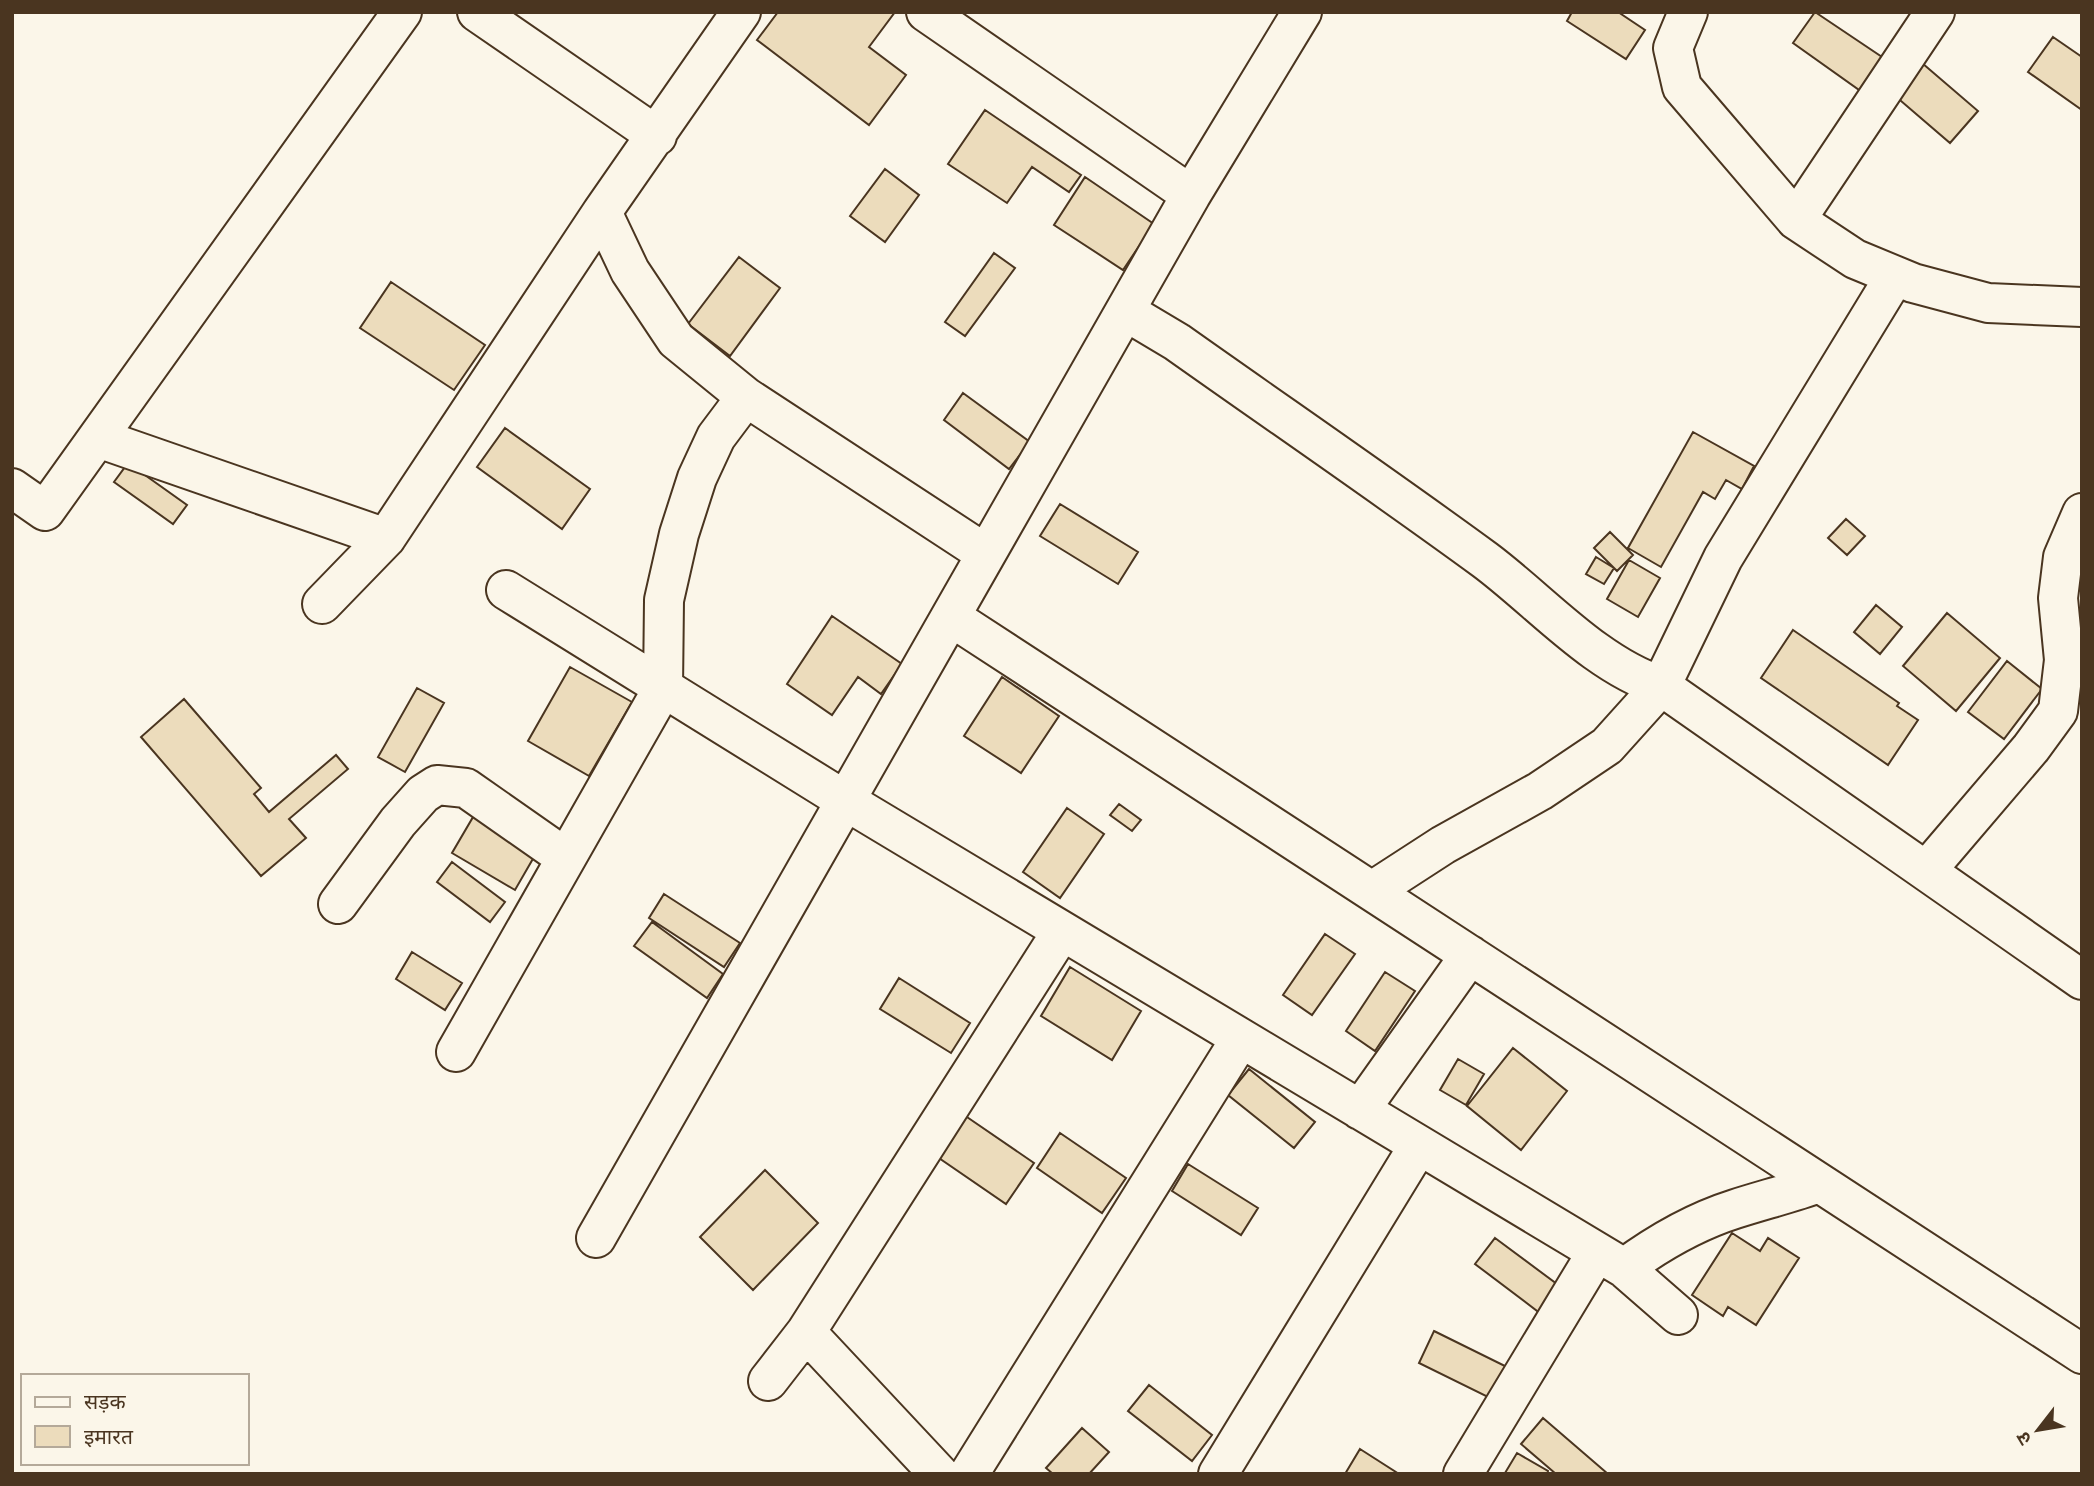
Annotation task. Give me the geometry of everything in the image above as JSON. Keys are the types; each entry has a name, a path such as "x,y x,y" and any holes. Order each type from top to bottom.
{"street":[{"path":"12,488 45,511 402,12"},
{"path":"477,12 657,136"},
{"path":"322,604 386,538 602,212 741,12"},
{"path":"926,12 1191,195"},
{"path":"596,1238 1191,195 1302,12"},
{"path":"1796,220 1935,12"},
{"path":"1685,13 1673,48 1682,87 1796,220 1854,259 1895,276 1988,303 2082,307"},
{"path":"602,212 630,271 676,341 746,397 986,554"},
{"path":"1372,891 1443,845 1540,791 1607,746 1661,686 1723,558 1895,276"},
{"path":"1125,311 1177,342 1488,562 1557,623 1644,680 1661,686 2082,980"},
{"path":"456,1052 663,688 664,600 679,534 697,478 716,437 746,397"},
{"path":"98,438 386,538"},
{"path":"1926,871 2059,711 2064,660 2058,598 2063,557 2082,513"},
{"path":"506,590 846,801 1610,1260 1678,1315"},
{"path":"951,617 2082,1354"},
{"path":"338,904 398,822 423,794 437,785 466,788 566,858"},
{"path":"768,1381 806,1332 1062,931"},
{"path":"1360,1110 1470,955"},
{"path":"969,1474 1241,1038"},
{"path":"1218,1474 1419,1145"},
{"path":"1463,1474 1610,1260 1735,1209 1778,1198 1819,1183"},
{"path":"806,1332 939,1474"}],"building":[{"path":"778,12 895,12 869,47 906,75 869,125 757,40"},
{"path":"1572,12 1618,12 1645,30 1626,59 1567,21"},
{"path":"1815,12 1885,59 1862,92 1793,43"},
{"path":"2053,37 2082,57 2082,110 2028,72"},
{"path":"1915,57 1978,111 1950,143 1887,89"},
{"path":"985,110 1081,175 1069,192 1032,167 1007,203 948,164"},
{"path":"885,169 919,195 885,242 850,216"},
{"path":"1085,177 1154,224 1123,270 1054,225"},
{"path":"994,253 1015,268 965,336 945,322"},
{"path":"739,257 780,288 730,356 688,324"},
{"path":"391,282 485,345 454,390 360,328"},
{"path":"963,393 1030,442 1009,469 944,420"},
{"path":"505,428 590,489 562,529 477,467"},
{"path":"1693,432 1754,466 1742,489 1726,480 1715,499 1703,492 1661,567 1628,548"},
{"path":"128,463 187,505 173,524 114,482"},
{"path":"1060,504 1138,552 1118,584 1040,536"},
{"path":"1846,519 1865,536 1847,555 1828,538"},
{"path":"1610,532 1633,555 1617,571 1594,548"},
{"path":"1596,557 1614,568 1604,584 1586,574"},
{"path":"1629,560 1660,578 1638,617 1607,599"},
{"path":"1876,605 1902,627 1880,654 1854,632"},
{"path":"1947,613 2000,658 1956,711 1903,666"},
{"path":"832,616 902,664 881,694 858,677 832,715 787,684"},
{"path":"1793,630 1899,703 1897,706 1918,720 1888,765 1761,678"},
{"path":"2007,661 2042,689 2004,739 1968,712"},
{"path":"570,667 632,702 589,776 528,741"},
{"path":"1002,677 1059,716 1021,773 964,736"},
{"path":"417,688 444,703 405,772 378,757"},
{"path":"184,699 261,788 254,794 269,812 336,755 348,769 289,819 306,838 261,876 141,737"},
{"path":"1119,804 1141,820 1132,831 1110,815"},
{"path":"1067,808 1104,834 1060,898 1023,872"},
{"path":"476,812 538,850 515,890 452,853"},
{"path":"452,862 505,902 490,922 437,882"},
{"path":"664,894 740,943 724,967 649,918"},
{"path":"652,922 723,974 707,998 634,946"},
{"path":"1325,934 1355,954 1312,1015 1283,995"},
{"path":"412,952 462,983 445,1010 396,979"},
{"path":"1070,967 1141,1011 1112,1060 1041,1016"},
{"path":"1385,972 1415,991 1375,1051 1346,1031"},
{"path":"899,978 970,1023 951,1053 880,1009"},
{"path":"1513,1048 1567,1091 1521,1150 1467,1106"},
{"path":"1458,1059 1484,1074 1466,1105 1440,1090"},
{"path":"1249,1069 1315,1122 1294,1148 1228,1095"},
{"path":"964,1115 1034,1163 1006,1204 936,1156"},
{"path":"1060,1133 1126,1178 1102,1213 1037,1168"},
{"path":"1188,1164 1258,1208 1241,1235 1172,1191"},
{"path":"765,1170 818,1223 753,1290 700,1237"},
{"path":"1732,1233 1760,1251 1768,1238 1799,1258 1756,1325 1728,1307 1723,1316 1692,1295"},
{"path":"1495,1238 1565,1290 1545,1317 1475,1264"},
{"path":"1434,1331 1509,1368 1494,1400 1419,1363"},
{"path":"1149,1385 1212,1435 1192,1461 1128,1411"},
{"path":"1543,1418 1608,1474 1556,1474 1521,1444"},
{"path":"1082,1428 1109,1452 1089,1474 1053,1474 1046,1468"},
{"path":"1360,1449 1399,1474 1345,1474"},
{"path":"1517,1453 1548,1471 1547,1474 1505,1473"}]}
